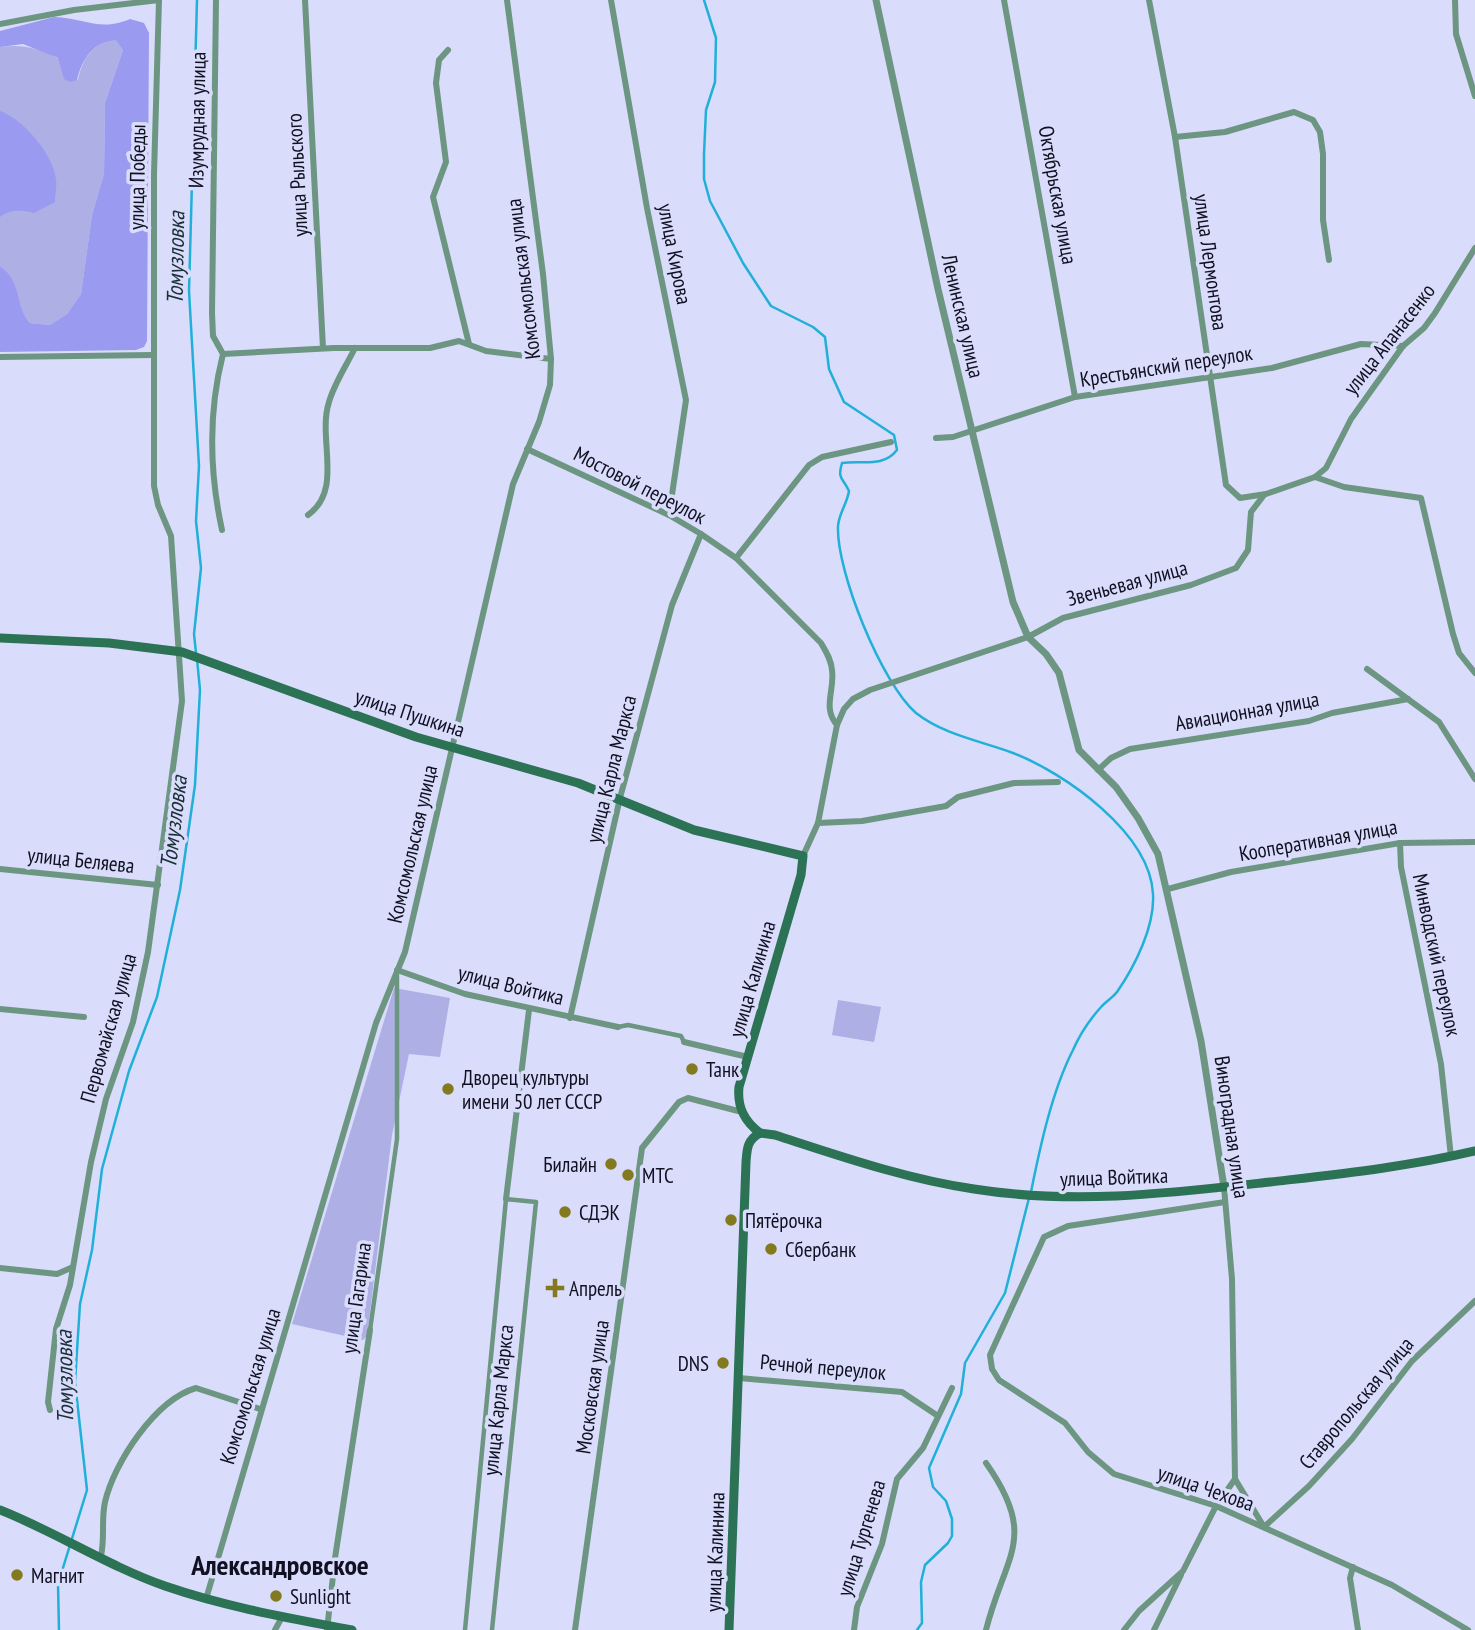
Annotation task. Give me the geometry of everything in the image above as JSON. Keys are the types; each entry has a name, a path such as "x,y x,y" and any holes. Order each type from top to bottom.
{"main road":[{"name":"улица Пушкина","path":"0,638 109,643 180,652 211,660 416,737 620,797 694,830 803,856"},
{"name":"улица Калинина","path":"742,1112 738,1100 739,1087 801,875 803,856"},
{"path":"742,1112 750,1126 760,1133"},
{"name":"улица Калинина","path":"729,1630 746,1162 748,1145 752,1137 760,1133"},
{"name":"улица Войтика","path":"760,1133 775,1135 905,1175 1014,1194 1065,1198 1126,1198 1475,1152"},
{"path":"0,1510 50,1530 163,1585 206,1599 327,1628 352,1630"}],"street":[{"name":"улица Победы","path":"0,24 74,10 159,0 153,355 154,486 171,536 180,652"},
{"name":"Изумрудная улица","path":"216,0 212,313 213,336 223,354"},
{"name":"улица Рыльского","path":"305,0 323,348"},
{"name":"Комсомольская улица","path":"206,1599 376,1023 409,937 513,484 550,385 551,359 543,274 507,0"},
{"name":"улица Кирова","path":"611,0 647,208 686,400 669,515"},
{"name":"Ленинская улица","path":"876,0 938,289 1013,603 1028,637"},
{"name":"Октябрьская улица","path":"1004,0 1075,397"},
{"name":"улица Лермонтова","path":"1149,0 1175,136 1226,485 1240,498 1266,494"},
{"path":"1455,0 1456,34 1475,96"},
{"path":"447,50 439,60 436,83 446,162 433,197 469,344"},
{"path":"1175,136 1225,132 1294,112 1312,120 1320,132 1323,154 1322,220 1329,260"},
{"name":"улица Апанасенко","path":"1315,477 1330,462 1351,419 1403,346 1424,328 1436,313 1475,248"},
{"path":"222,530 214,490 211,433 215,385 223,354 323,348 430,348 458,341 486,352 551,359"},
{"name":"Крестьянский переулок","path":"936,438 973,430 1075,397 1272,368 1362,344 1403,346"},
{"path":"308,514 323,499 327,480 328,403 355,348"},
{"path":"0,356 153,355"},
{"path":"736,558 809,465 822,457 891,442"},
{"name":"Мостовой переулок","path":"527,449 669,515 736,558 825,650 832,671 828,710 837,725"},
{"path":"1266,494 1315,477 1344,486 1421,498 1452,634 1459,653 1475,673"},
{"name":"Звеньевая улица","path":"879,687 1028,637 1063,618 1191,585 1236,568 1248,550 1251,512 1266,494"},
{"name":"улица Карла Маркса","path":"570,1018 620,797 672,605 701,534"},
{"name":"Виноградная улица","path":"1028,637 1046,654 1059,673 1067,694 1074,739 1079,750 1138,818 1158,854 1168,889 1201,1041 1226,1202 1232,1279 1236,1479"},
{"name":"Первомайская улица","path":"50,1410 48,1402 56,1329 73,1267 91,1162 106,1099 132,1022 148,952 182,701 180,652"},
{"path":"1367,668 1439,722 1475,779"},
{"name":"улица Калинина","path":"803,856 818,823 837,725 844,709 853,699 879,687"},
{"name":"Авиационная улица","path":"1098,770 1111,758 1130,749 1309,721 1332,713 1408,699"},
{"path":"818,823 862,821 946,806 958,797 1014,783 1058,782"},
{"name":"Кооперативная улица","path":"1168,889 1231,873 1400,843 1475,842"},
{"name":"Минводский переулок","path":"1400,843 1401,867 1441,1064 1451,1157"},
{"name":"улица Беляева","path":"0,869 158,885"},
{"name":"улица Войтика","path":"397,970 465,994 529,1010 618,1027"},
{"name":"улица Гагарина","path":"327,1628 397,1139 397,970"},
{"path":"0,1009 84,1017"},
{"name":"улица Карла Маркса","path":"465,1630 506,1199 529,1010"},
{"path":"618,1027 628,1025 681,1036 684,1042 748,1057"},
{"name":"Московская улица","path":"575,1630 642,1148 679,1102 688,1098 742,1112"},
{"name":"улица Карла Маркса","path":"492,1630 536,1202 506,1199"},
{"name":"улица Чехова","path":"1226,1202 1068,1226 1044,1237 990,1355 992,1370 999,1380 1065,1423 1088,1451 1114,1474 1216,1506 1264,1527 1392,1585 1468,1630"},
{"path":"0,1268 57,1274 73,1267"},
{"name":"Ставропольская улица","path":"1264,1527 1309,1486 1352,1439 1412,1361 1475,1301"},
{"name":"Речной переулок","path":"739,1378 902,1392 938,1416"},
{"path":"101,1556 104,1506 110,1485 132,1444 156,1416 177,1398 196,1388 260,1409"},
{"name":"улица Тургенева","path":"854,1630 857,1607 882,1544 897,1479 923,1448 952,1388"},
{"path":"986,1463 1007,1492 1015,1526 1008,1566 986,1630"},
{"path":"1154,1630 1216,1506 1236,1479 1264,1527"},
{"path":"1353,1567 1350,1578 1358,1630"},
{"path":"1124,1630 1139,1611 1183,1572"},
{"path":"275,1630 282,1617"}],"shaded area":[{"path":"54,17 101,24 130,19 144,23 149,33 147,341 144,347 136,350 0,352 0,266 12,279 30,323 50,325 67,314 81,294 92,215 104,174 105,103 123,50 116,40 101,44 90,52 77,80 70,82 64,79 58,58 23,44 0,47 0,31"},
{"path":"116,39 123,50 105,103 104,174 92,215 81,294 67,314 50,325 30,323 12,279 0,266 0,47 16,46 44,52 59,59 64,71 78,80 90,53 101,44"},
{"path":"0,111 27,129 54,169 55,202 34,213 16,211 0,217"},
{"path":"394,988 450,998 440,1057 409,1054 392,1135 367,1336 363,1340 292,1324"},
{"path":"838,1000 881,1007 874,1042 832,1035"}],"waterway":[{"name":"Томузловка","path":"196,653 194,634 201,568 196,521 199,466 189,291 197,0"},
{"path":"704,0 716,38 715,82 706,110 704,154 704,179 710,201 743,263 771,306 813,327 825,337 829,369 844,402 894,435 897,450 891,456 879,461 842,463 840,472 849,491 838,526 839,546 853,597 876,653 889,678 916,713 938,727 1034,762 1079,790 1121,828 1137,849 1148,871 1153,906 1143,945 1117,992 1093,1016 1066,1066 1048,1120 1031,1192"},
{"name":"Томузловка","path":"59,1630 58,1584 87,1490 75,1382 80,1304 92,1250 102,1169 129,1071 157,997 180,890 195,785 200,690 197,659"},
{"path":"917,1630 922,1623 921,1582 925,1565 952,1536 952,1519 946,1501 933,1487 929,1468 961,1394 965,1363 1005,1293 1029,1198"}],"place":[{"name":"Танк","path":"692,1069"},
{"name":"Дворец культуры имени 50 лет СССР","path":"448,1089"},
{"name":"Билайн","path":"611,1164"},
{"name":"МТС","path":"628,1175"},
{"name":"СДЭК","path":"565,1212"},
{"name":"Пятёрочка","path":"731,1220"},
{"name":"Сбербанк","path":"771,1249"},
{"name":"Апрель","path":"555,1288"},
{"name":"DNS","path":"723,1363"},
{"name":"Магнит","path":"17,1575"},
{"name":"Sunlight","path":"276,1596"}],"district":[{"name":"Александровское","path":"280,1564"}]}
